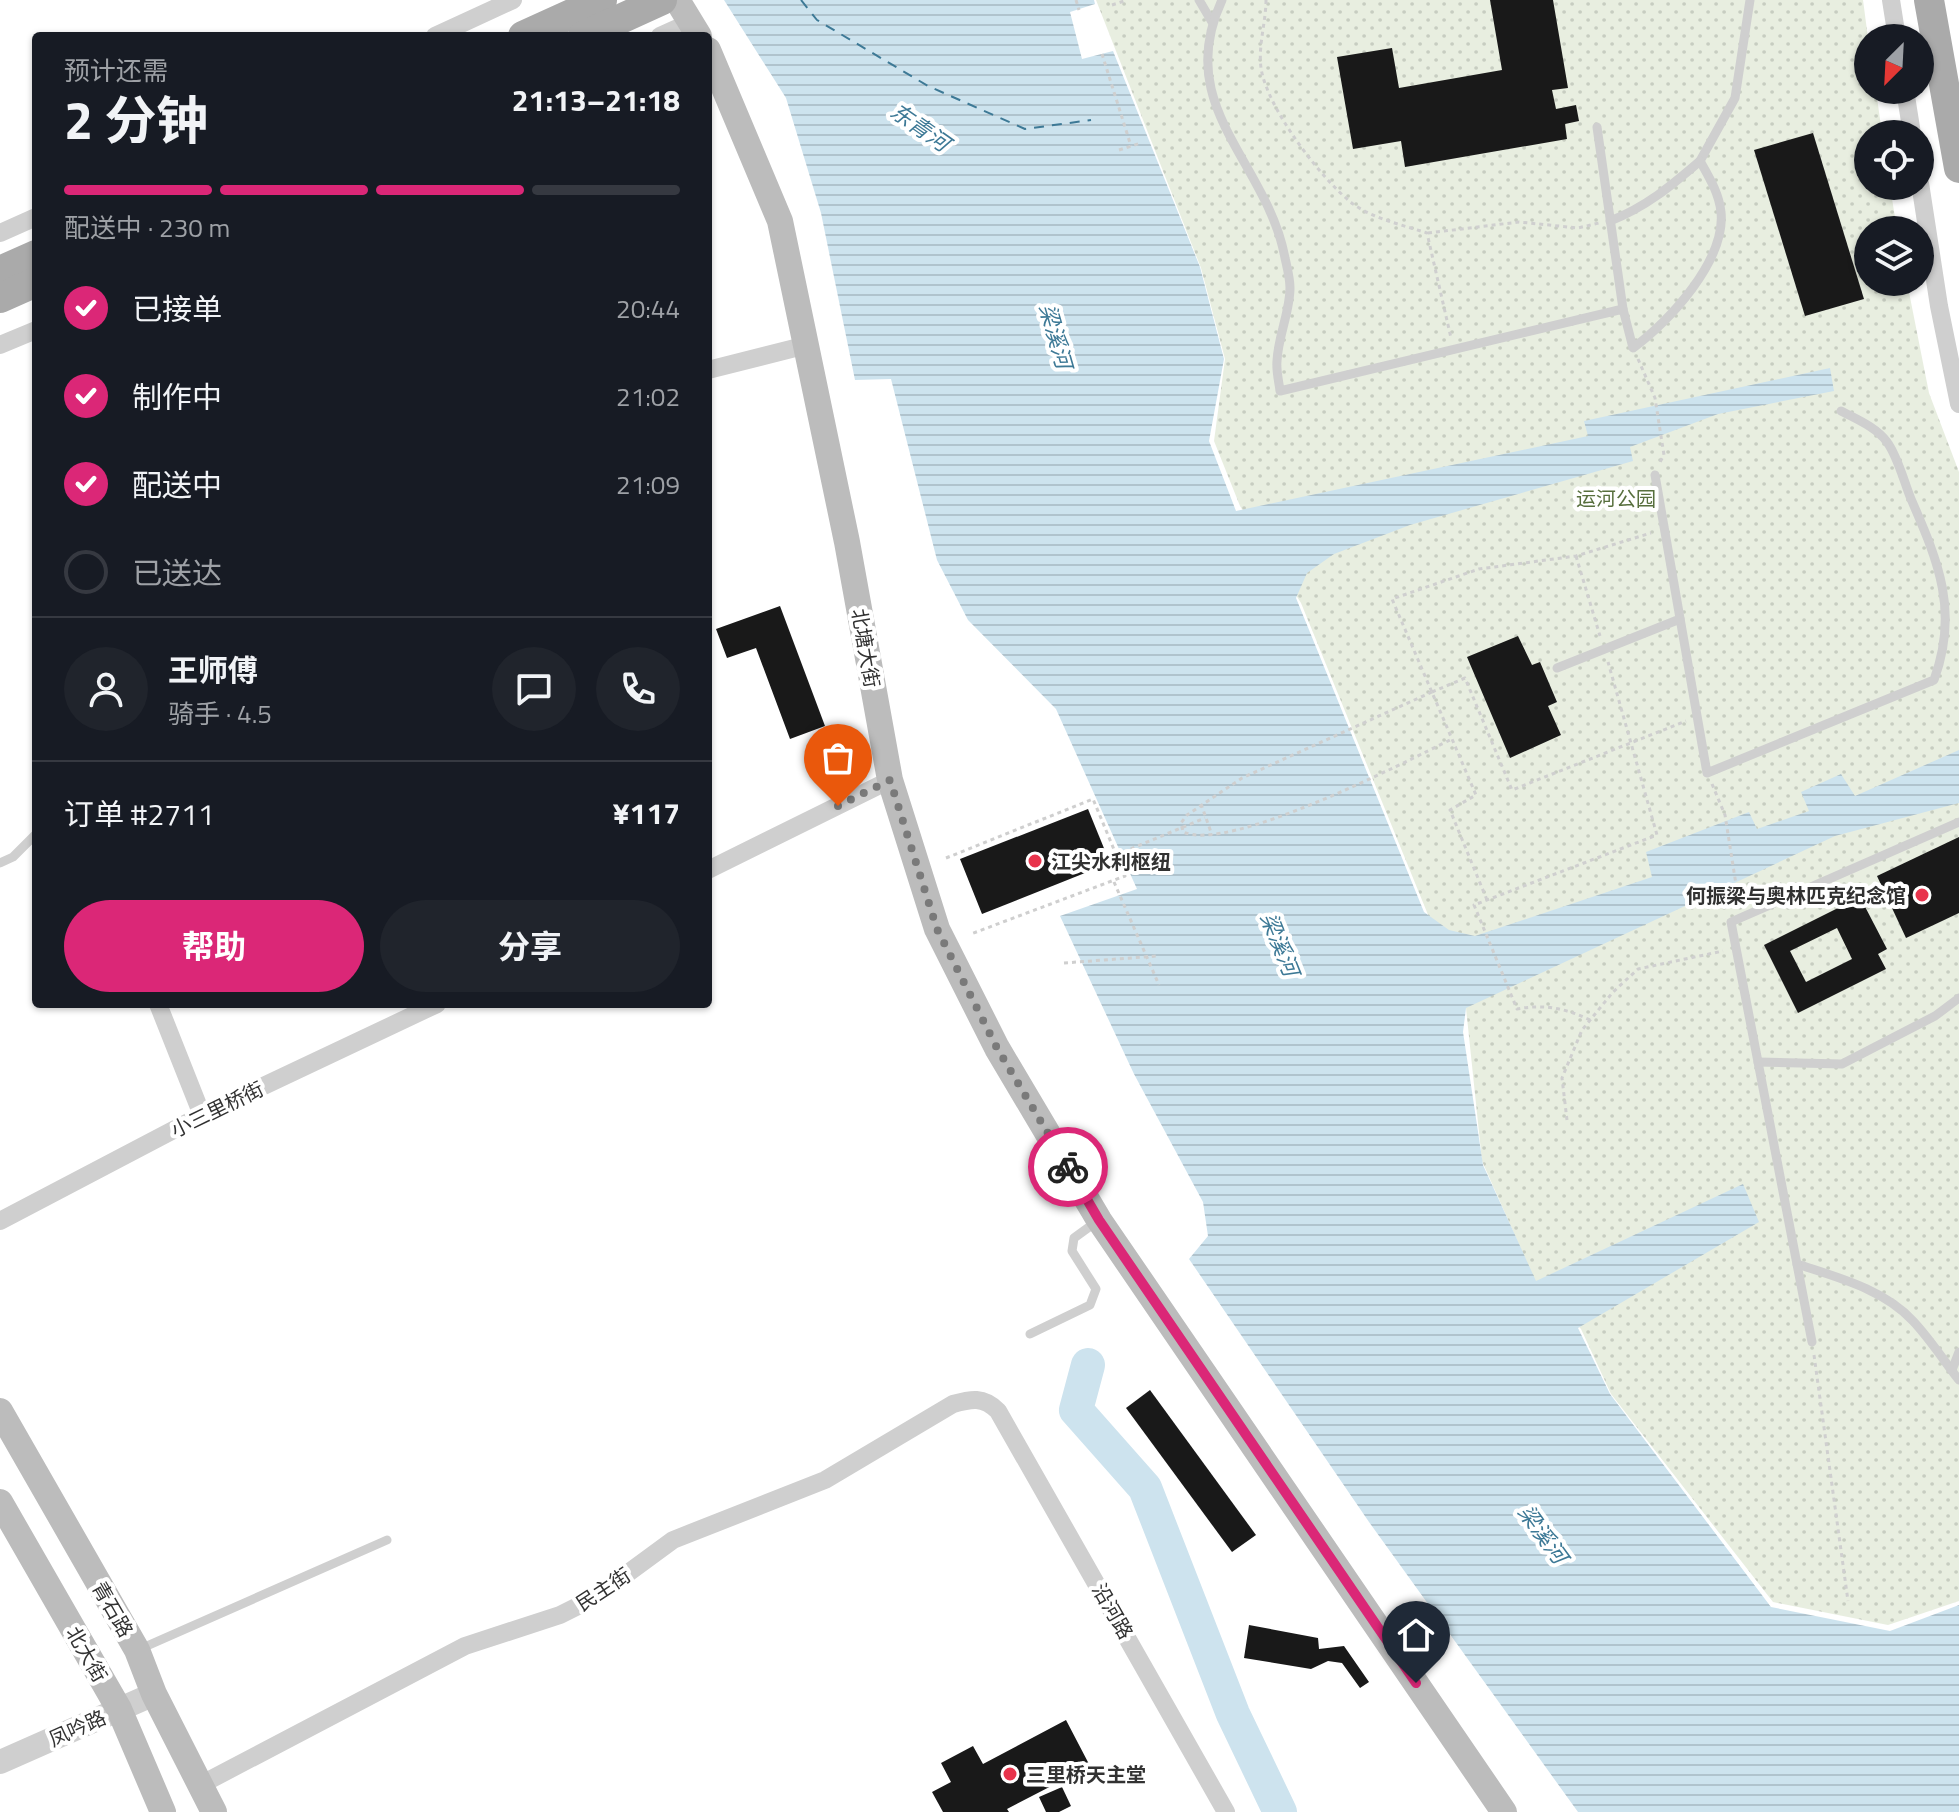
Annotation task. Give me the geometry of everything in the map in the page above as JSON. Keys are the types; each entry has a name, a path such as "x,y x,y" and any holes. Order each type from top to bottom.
{"main road":[{"path":"532,32 602,0"},
{"path":"592,32 662,0"},
{"path":"1930,8 1959,168"},
{"name":"北塘大街","path":"712,60 780,221 807,345 890,780 937,929 997,1048 1099,1220 1504,1812"},
{"path":"0,271 32,257"},
{"path":"0,298 32,284"},
{"name":"青石路","path":"0,1411 137,1650 154,1694 214,1812"},
{"name":"北大街","path":"0,1502 119,1709 163,1812"}],"street":[{"path":"444,32 513,0"},
{"path":"1891,0 1895,24"},
{"path":"667,32 689,19"},
{"path":"1923,200 1939,306 1958,393"},
{"path":"0,233 32,219"},
{"path":"0,345 32,332"},
{"path":"712,369 807,345"},
{"path":"712,868 890,780"},
{"path":"160,1008 202,1115"},
{"name":"小三里桥街","path":"0,1221 202,1115 429,1008"},
{"name":"民主街","path":"202,1784 465,1646 560,1615 594,1598 673,1540 825,1480 953,1404 973,1398 989,1402 998,1411"},
{"name":"沿河路","path":"998,1411 1226,1812"},
{"name":"凤吟路","path":"0,1762 154,1694"}],"lane":[{"path":"1199,0 1212,22"},
{"path":"1222,0 1212,22 1206,57 1210,93 1219,120 1270,214 1284,252 1290,288 1277,360 1280,391 1623,309"},
{"path":"1610,221 1634,212 1663,193 1700,161 1735,98 1750,0"},
{"path":"1597,127 1623,309 1633,348 1651,335 1679,305 1708,263 1719,239 1721,212 1714,184 1700,161"},
{"path":"1655,475 1707,773 1934,680 1947,656 1951,620 1948,584 1887,442 1867,425 1841,411"},
{"path":"1557,668 1680,619"},
{"path":"1812,1342 1731,922 1959,822"},
{"path":"0,863 13,857 32,838"},
{"path":"1758,1062 1842,1064 1935,1016 1959,998"},
{"path":"1030,1334 1090,1305 1096,1289 1072,1251 1074,1238 1099,1220"},
{"path":"1797,1264 1852,1283 1889,1301 1913,1320 1959,1380"},
{"path":"1952,1370 1959,1352"},
{"path":"137,1650 387,1540"}],"path":[{"path":"1076,0 1079,10"},
{"path":"1112,5 1127,0"},
{"path":"1266,0 1261,68 1271,101 1289,131 1352,203 1427,233 1519,222 1578,228 1610,221"},
{"path":"1102,54 1131,146"},
{"path":"1119,150 1141,143"},
{"path":"1427,233 1454,350"},
{"path":"1633,348 1655,398 1664,455"},
{"path":"1487,900 1450,810 1476,795 1392,599 1479,569 1576,556 1664,529"},
{"path":"1576,556 1657,835 1474,905 1517,1009 1540,1004 1570,1010 1590,1020"},
{"path":"1452,739 1251,828 1195,837 1183,832 1181,823 1201,804 1254,773 1465,678 1512,790 1697,716"},
{"path":"1707,773 1725,815 1738,897"},
{"path":"946,858 1093,799 1125,876 971,934"},
{"path":"1201,804 1212,835"},
{"path":"1116,855 1205,818"},
{"path":"1114,880 1159,985"},
{"path":"1567,1120 1562,1078 1590,1020 1638,969 1736,948"},
{"path":"1064,963 1157,956"},
{"path":"1812,1342 1848,1601"}],"green space":[{"name":"运河公园","path":"1096,0 1863,0 1866,24 1854,24 1854,104 1878,104 1880,120 1854,120 1854,200 1892,200 1895,216 1854,216 1854,296 1910,296 1929,393 1959,472 1959,1601 1888,1625 1773,1602 1611,1394 1581,1329 1535,1281 1482,1161 1466,1008 1301,603 1240,506 1214,441 1225,359 1201,268"}],"water":[{"path":"724,0 1094,0 1095,4 1070,12 1082,59 1113,51 1200,267 1224,359 1209,441 1236,511 1588,436 1584,421 1830,368 1834,391 1718,414 1630,447 1633,461 1410,525 1334,554 1307,573 1296,598 1424,912 1449,930 1475,936 1652,877 1646,852 1749,812 1757,829 1809,811 1801,792 1841,774 1855,796 1959,750 1959,803 1835,836 1466,1008 1463,1032 1483,1165 1536,1281 1743,1184 1759,1222 1578,1328 1610,1394 1771,1607 1890,1631 1959,1605 1959,1812 1578,1812 1369,1522 1189,1259 1208,1236 1203,1202 1134,1074 1060,916 1137,889 1056,709 968,620 937,560 891,379 855,380 821,213 786,98"}],"building":[{"path":"1490,0 1553,0 1568,88 1552,90 1556,109 1576,105 1579,121 1565,124 1567,139 1405,167 1401,141 1353,149 1337,57 1392,48 1399,88 1502,70"},
{"path":"1813,133 1854,266 1854,296 1863,296 1864,299 1805,316 1754,150"},
{"path":"780,606 825,726 790,739 756,648 727,658 716,629"},
{"path":"1518,636 1532,665 1540,662 1557,702 1548,706 1561,735 1510,758 1467,657"},
{"name":"江尖水利枢纽","path":"1088,809 1110,863 982,914 960,859"},
{"name":"何振梁与奥林匹克纪念馆","path":"1959,837 1959,913 1906,938 1877,876"},
{"path":"1860,897 1887,949 1878,954 1886,969 1798,1013 1764,945","holes":["1837,928 1852,959 1806,982 1790,951"]},
{"path":"1150,1390 1256,1535 1232,1552 1126,1408"},
{"path":"1249,1625 1318,1638 1319,1649 1344,1646 1369,1682 1360,1688 1342,1663 1328,1661 1311,1669 1244,1658"},
{"name":"三里桥天主堂","path":"1066,1720 1090,1766 1007,1809 1009,1812 943,1812 932,1792 951,1782 941,1763 973,1746 983,1764"},
{"path":"1062,1787 1071,1806 1059,1812 1046,1812 1039,1797"}],"waterway":[{"path":"1088,1365 1076,1410 1145,1488 1233,1714 1280,1812"}],"ferry route":[{"path":"801,0 817,20 928,86 1025,129 1091,120"}],"way so far":[{"path":"838,806 890,780 937,929 997,1048 1068,1167"}],"place":[{"name":"江尖水利枢纽","path":"1035,861"},
{"name":"何振梁与奥林匹克纪念馆","path":"1922,895"},
{"name":"三里桥天主堂","path":"1010,1774"}],"route":[{"path":"1068,1167 1099,1220 1416,1683"}],"water label":[{"name":"东青河","path":"920,127"},
{"name":"梁溪河","path":"1056,336"},
{"name":"梁溪河","path":"1280,944"},
{"name":"梁溪河","path":"1543,1534"}]}
